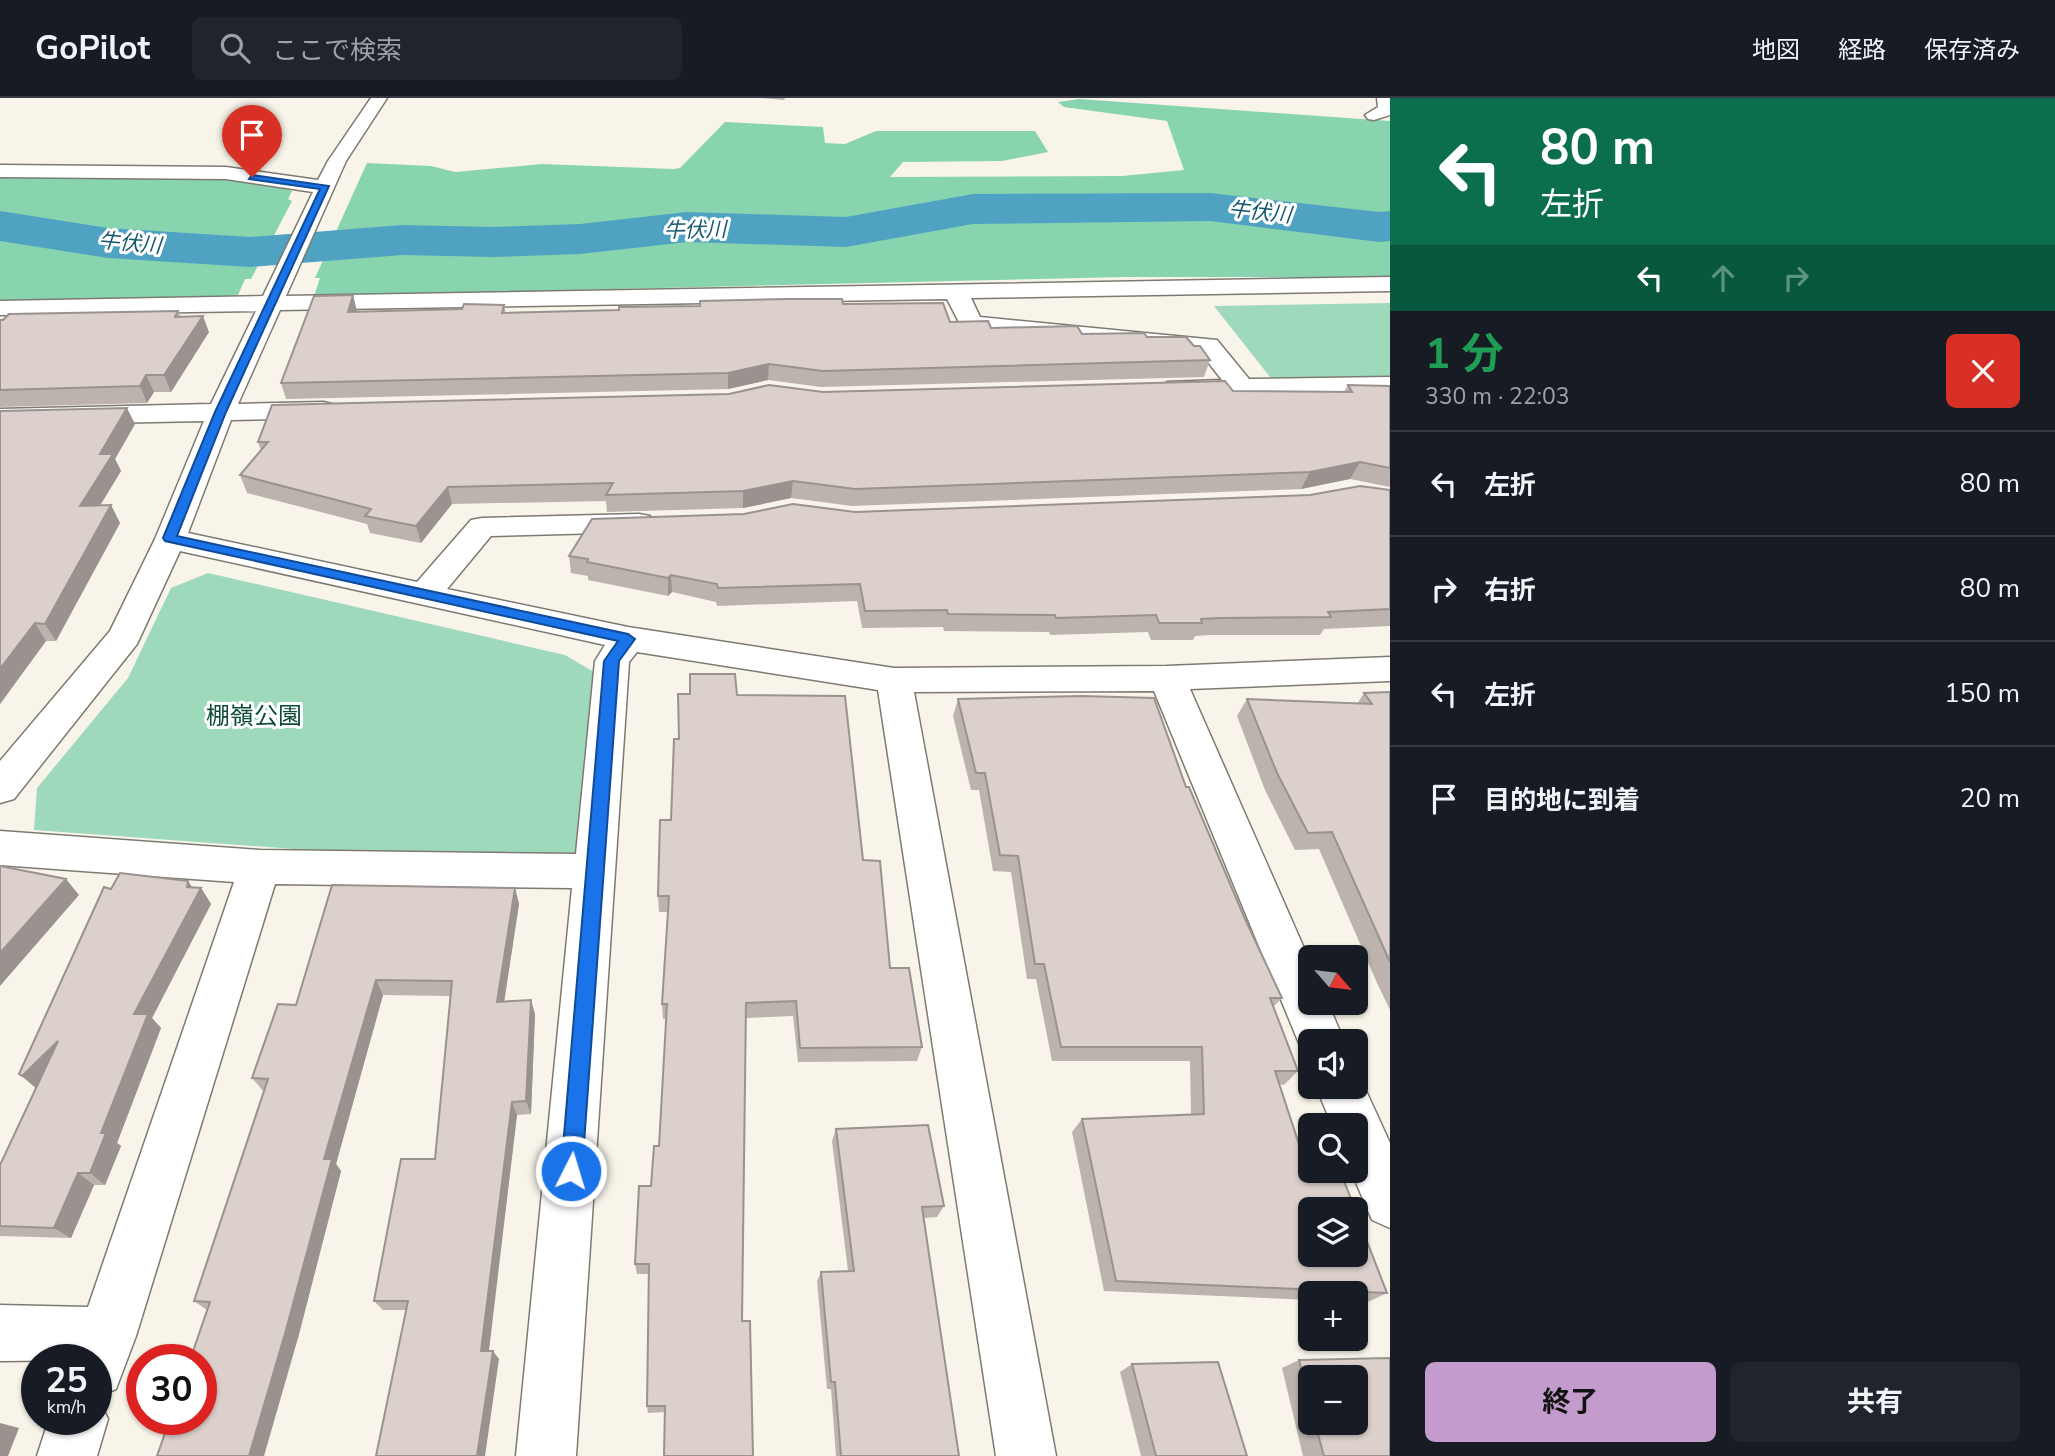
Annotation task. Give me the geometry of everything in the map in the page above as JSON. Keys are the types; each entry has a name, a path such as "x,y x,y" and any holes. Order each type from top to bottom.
{"street":[{"path":"0,788 125,636 170,538 221,412 324,188 347,143 379,98"},
{"path":"1374,116 1387,110 1385,98"},
{"path":"0,171 226,173 324,188"},
{"path":"0,308 273,300 1390,284"},
{"path":"955,290 971,323 1208,345 1241,386"},
{"path":"1157,388 1390,385"},
{"path":"0,418 346,409"},
{"path":"425,593 482,527 660,522"},
{"path":"170,538 628,639 894,680 1167,678 1390,669"},
{"path":"545,1456 612,661 628,639"},
{"path":"1167,678 1316,1029"},
{"path":"894,680 1026,1456"},
{"path":"0,848 260,867 596,872"},
{"path":"105,1344 260,867"},
{"path":"1345,1099 1390,1202"},
{"path":"0,1333 56,1344"},
{"path":"67,1456 74,1435"}],"green space":[{"path":"1079,99 1390,121 1390,277 1126,277 314,296 320,278 315,278 367,163 431,166 455,172 542,164 673,169 680,168 725,122 823,127 825,143 845,144 876,131 1035,131 1048,152 1002,161 903,162 890,177 1122,176 1184,170 1167,121 1064,107 1058,102"},
{"path":"110,173 201,175 247,180 292,191 288,199 292,201 251,279 245,279 238,295 0,300 0,178"},
{"path":"1390,303 1390,378 1270,377 1214,306"},
{"name":"棚嶺公園","path":"208,573 565,655 594,672 583,861 295,849 34,830 37,788 128,678 171,588"}],"building":[{"path":"353,295 348,312 462,309 464,304 504,305 502,313 619,310 619,307 700,306 700,301 788,299 842,299 843,304 943,303 950,322 988,321 991,328 1077,326 1082,334 1144,333 1147,337 1186,337 1194,346 1200,346 1210,360 823,371 769,364 728,373 281,383 314,296"},
{"path":"178,311 175,317 203,316 164,375 146,375 140,386 0,390 0,320 9,314"},
{"path":"1225,381 1233,391 1352,392 1348,385 1390,386 1390,468 1360,462 1310,472 855,489 793,481 743,491 606,495 613,483 448,487 416,526 365,516 371,509 240,475 268,442 258,442 272,405 729,394 769,385 823,392"},
{"path":"127,408 100,454 113,454 80,506 111,505 45,624 35,623 0,669 0,411"},
{"path":"1360,486 1390,490 1390,609 1328,612 1331,617 1220,618 1201,619 1202,623 1159,623 1156,615 1056,618 1055,615 948,614 947,610 865,611 860,584 718,588 717,584 671,575 668,578 569,556 592,519 744,514 793,504 855,512 1310,495"},
{"path":"690,674 735,674 737,695 845,696 863,860 880,861 890,968 909,968 922,1047 800,1048 796,1001 746,1003 742,1321 750,1321 753,1456 664,1456 665,1406 647,1406 649,1264 635,1264 639,1186 651,1186 654,1146 659,1146 667,1004 662,1004 669,896 658,896 660,820 671,820 674,739 679,739 678,694 690,694"},
{"path":"1390,692 1390,962 1332,832 1308,833 1277,773 1247,699 1372,704 1364,693"},
{"path":"1082,696 1154,698 1186,787 1189,787 1282,998 1270,998 1298,1071 1275,1071 1298,1141 1298,1183 1345,1183 1350,1197 1298,1197 1298,1267 1368,1267 1368,1244 1387,1293 1368,1292 1368,1281 1298,1281 1298,1289 1116,1281 1082,1119 1204,1114 1202,1047 1061,1047 1044,964 1035,964 1018,856 1000,855 985,773 976,773 958,699"},
{"path":"0,866 66,879 0,953"},
{"path":"120,873 188,881 187,887 201,888 134,1014 148,1014 101,1133 106,1133 90,1173 78,1173 54,1228 0,1226 0,1165 58,1041 22,1076 19,1074 104,887 111,889"},
{"path":"332,885 515,888 497,1002 531,1000 526,1101 512,1102 481,1351 493,1351 477,1456 376,1456 408,1301 374,1301 401,1159 435,1159 452,981 376,980 324,1159 332,1159 249,1456 157,1456 164,1435 217,1435 217,1344 196,1344 210,1302 194,1301 268,1079 252,1078 278,1004 296,1005"},
{"path":"928,1125 944,1206 922,1207 959,1456 841,1456 821,1272 854,1271 836,1129"},
{"path":"1390,1358 1390,1456 1324,1456 1318,1435 1368,1435 1368,1365 1300,1365 1299,1360"},
{"path":"1218,1362 1247,1456 1156,1456 1132,1364"}],"waterway":[{"name":"牛伏川","path":"0,226 108,243 250,252 402,240 492,242 580,239 687,227 846,232 973,209 1210,207 1379,227 1390,226"}],"route":[{"path":"252,177 304,186 325,186 221,412 170,538 628,639 612,661 571,1171"}]}
